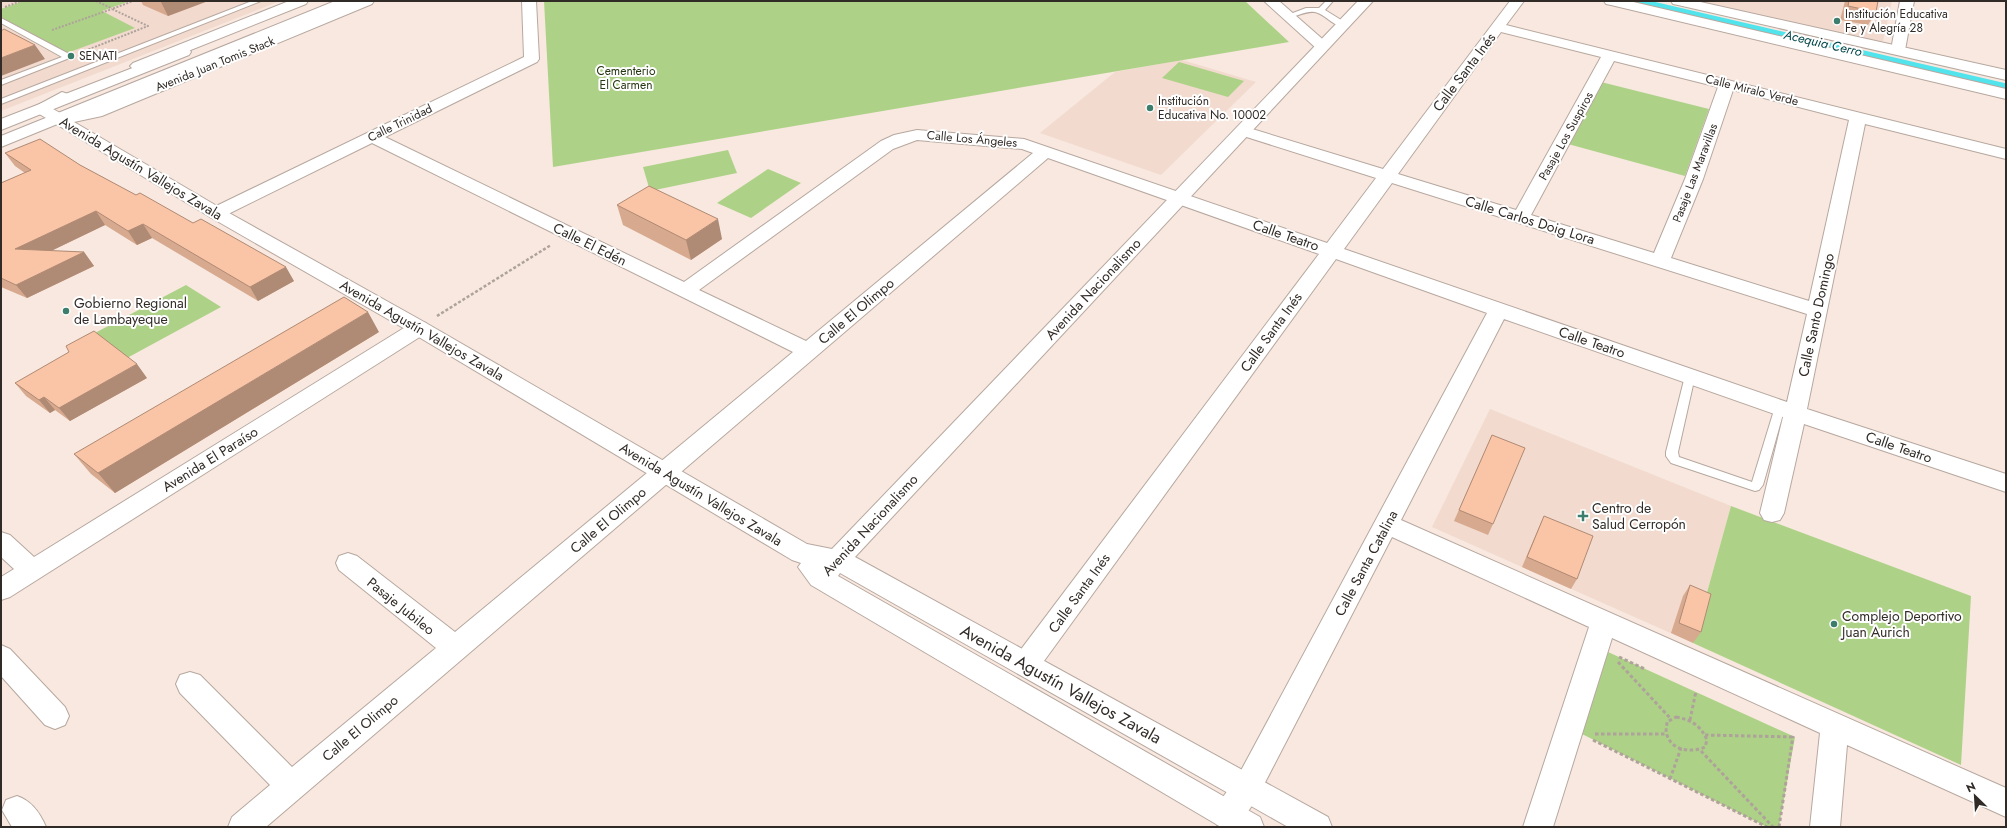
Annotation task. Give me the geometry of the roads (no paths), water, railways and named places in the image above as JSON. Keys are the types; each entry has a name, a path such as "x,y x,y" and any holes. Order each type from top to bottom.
{"street":[{"name":"Avenida Juan Tomis Stack","path":"42,109 56,99 301,1"},
{"name":"Avenida Juan Tomis Stack","path":"1,125 311,1"},
{"name":"Avenida Juan Tomis Stack","path":"1,142 61,119 348,1"},
{"name":"Avenida Juan Tomis Stack","path":"61,119 96,113 367,1"},
{"name":"Calle Trinidad","path":"216,213 532,59 528,1"},
{"path":"1271,1 1322,46"},
{"name":"Avenida Nacionalismo","path":"829,569 1366,1"},
{"name":"Calle Santa Inés","path":"1026,664 1517,1"},
{"path":"1611,1 2006,94"},
{"path":"1678,1 2006,75"},
{"path":"1898,50 1907,1"},
{"name":"Calle Miralo Verde","path":"1498,27 2006,154"},
{"name":"Pasaje Los Suspiros","path":"1521,217 1610,55"},
{"name":"Pasaje Las Maravillas","path":"1660,261 1694,179 1728,84"},
{"name":"Avenida Agustín Vallejos Zavala","path":"42,109 216,213 419,328 829,569 1232,823"},
{"name":"Calle Santo Domingo","path":"1772,513 1788,410 1817,310 1858,117"},
{"name":"Calle Carlos Doig Lora","path":"1242,131 1817,310"},
{"name":"Calle Los Ángeles","path":"686,291 887,145 900,139 917,135 938,135 1024,144 1180,198"},
{"name":"Calle El Edén","path":"372,137 808,351"},
{"name":"Calle El Olimpo","path":"243,827 1046,151"},
{"name":"Calle Teatro","path":"1180,198 1788,410 2006,483"},
{"name":"Calle Santa Catalina","path":"1232,823 1247,788 1499,309"},
{"name":"Avenida El Paraíso","path":"1,590 419,328"},
{"path":"1386,524 2006,803"},
{"path":"1,542 32,570"},
{"name":"Pasaje Jubileo","path":"348,563 455,648"},
{"name":"Avenida Agustín Vallejos Zavala","path":"829,569 1026,664 1317,827"},
{"path":"1538,827 1604,622"},
{"path":"1,657 55,716"},
{"path":"190,684 291,786"},
{"path":"1825,827 1834,725"}],"lane":[{"path":"1,102 258,1"},
{"path":"1302,1 1311,8 1321,10 1343,25"},
{"path":"1321,10 1330,1"},
{"path":"1289,16 1311,8"},
{"path":"1,20 68,57 1,83"},
{"path":"1690,376 1672,456 1675,460 1755,487 1788,410"}],"waterway":[{"name":"Acequia Cerro","path":"1640,1 2006,86"}],"place":[{"name":"Institución Educativa Fe y Alegría 28","path":"1837,21"},
{"name":"SENATI","path":"71,56"},
{"name":"Institución Educativa No. 10002","path":"1150,108"},
{"name":"Gobierno Regional de Lambayeque","path":"66,311"},
{"name":"Centro de Salud Cerropón","path":"1583,516"},
{"name":"Complejo Deportivo Juan Aurich","path":"1834,624"}],"park label":[{"name":"Cementerio El Carmen","path":"626,78"}]}
